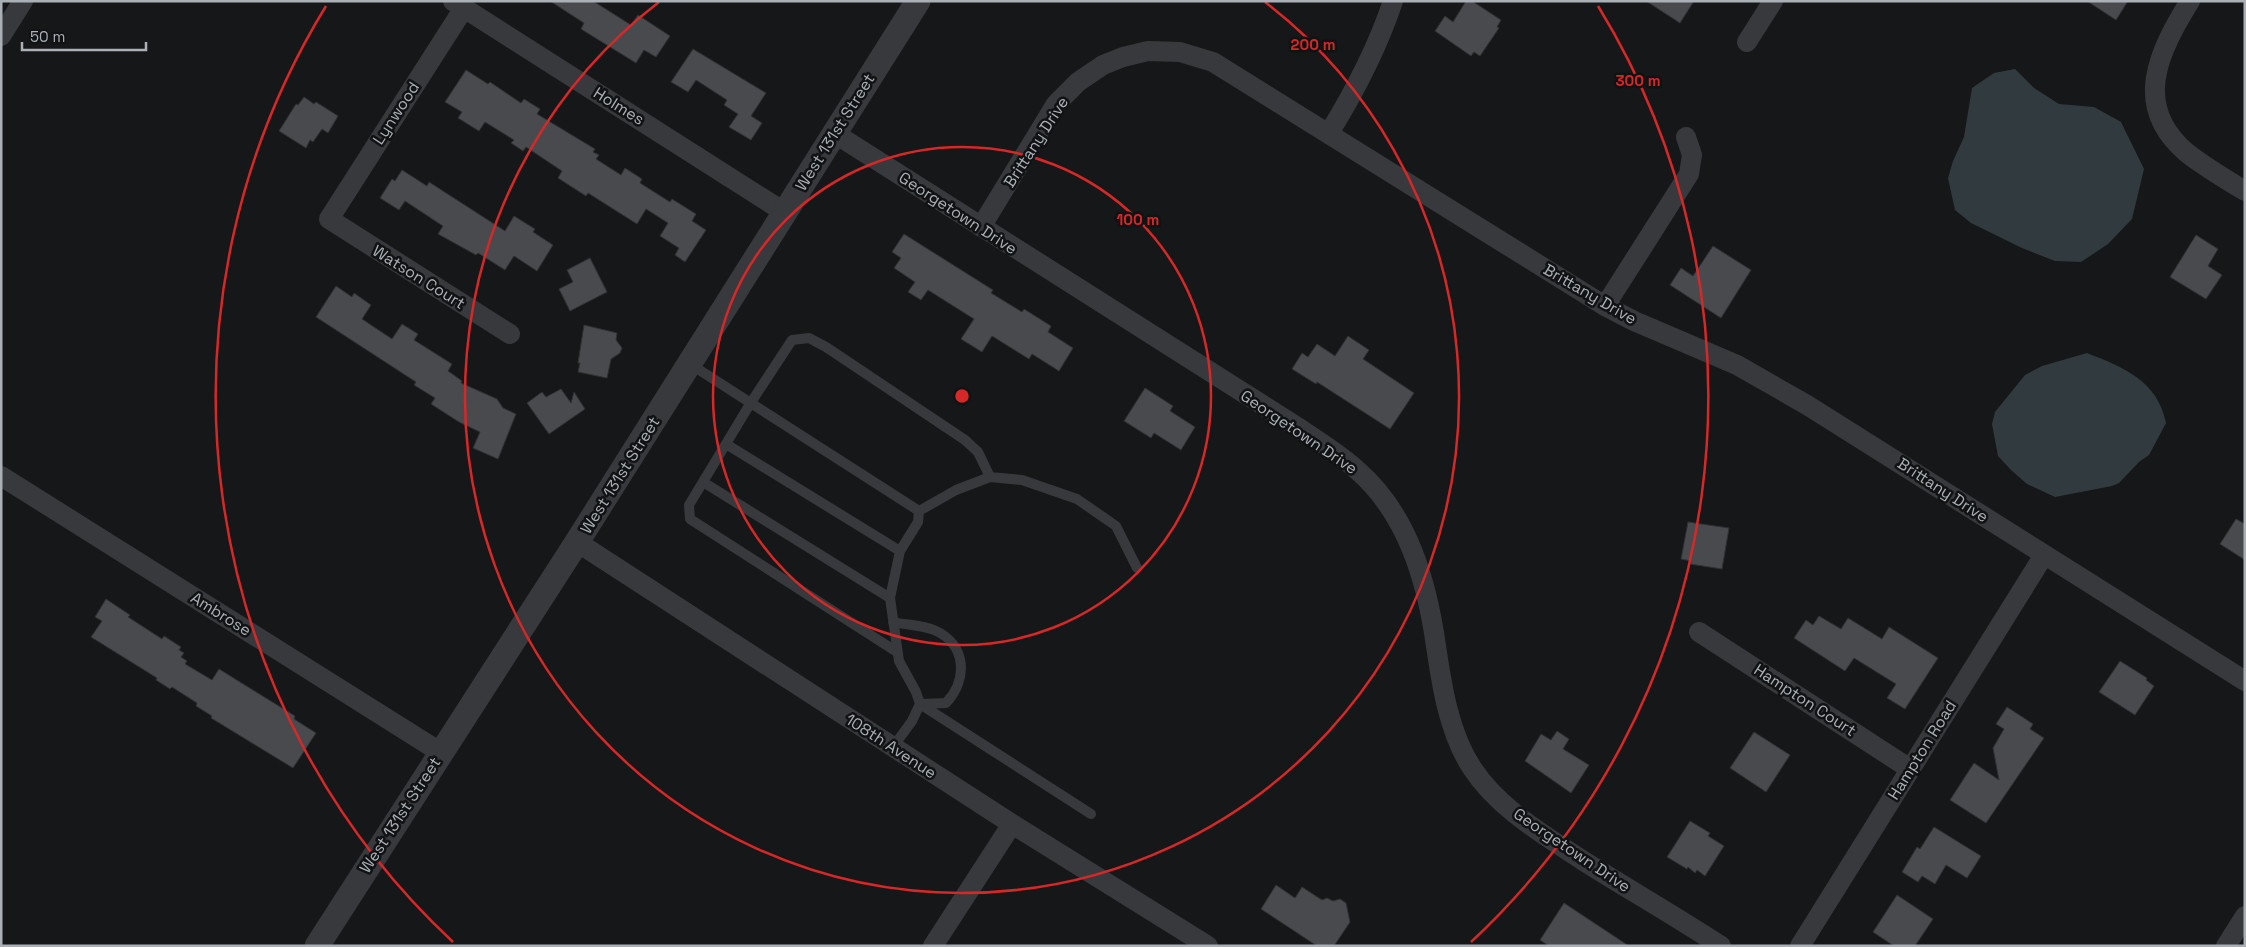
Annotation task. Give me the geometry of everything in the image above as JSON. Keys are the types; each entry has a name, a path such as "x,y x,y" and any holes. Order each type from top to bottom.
{"street":[{"path":"1,36 24,1"},
{"name":"West 131st Street","path":"317,946 440,752 578,542 918,1"},
{"path":"1329,134 1369,64 1393,1"},
{"path":"1747,42 1772,1"},
{"path":"2190,1 2171,31 2160,56 2155,88 2158,113 2165,127 2186,152 2245,191"},
{"name":"Holmes","path":"459,5 784,212"},
{"name":"Lynwood","path":"328,219 459,5"},
{"name":"Brittany Drive","path":"981,228 1056,104 1078,82 1103,65 1122,57 1148,51 1180,52 1212,62 1605,306 1634,322 1710,352 1774,385 1936,484 2044,555 2245,681"},
{"name":"Georgetown Drive","path":"834,133 1302,430 1358,470 1393,514 1409,542 1428,597 1439,664 1451,720 1463,753 1482,782 1498,799 1533,828 1721,946"},
{"path":"1605,306 1689,174 1692,155 1686,137"},
{"name":"Watson Court","path":"328,219 510,334"},
{"name":"Ambrose","path":"1,476 440,752"},
{"name":"108th Avenue","path":"578,542 1012,824 1208,946"},
{"name":"Hampton Road","path":"1800,946 2044,555"},
{"name":"Hampton Court","path":"1699,632 1910,769"},
{"path":"933,946 1012,824"},
{"path":"2226,946 2245,916"}],"lane":[{"path":"897,652 690,519 690,505 750,404 792,340 809,338 826,347 965,440 978,452 990,477"},
{"path":"690,363 750,404 919,511"},
{"path":"726,444 900,551"},
{"path":"919,511 956,490 990,477 1022,480 1077,499 1116,526 1137,568"},
{"path":"703,482 890,598"},
{"path":"919,511 918,522 900,551 890,598 899,661 916,692 920,704 1090,814"},
{"path":"892,622 934,630 948,638 958,651 962,672 954,695 946,703 920,704"},
{"path":"893,747 912,721 920,704"}],"shaded area":[{"path":"2015,69 2034,88 2059,104 2094,107 2121,122 2144,169 2132,219 2108,244 2081,262 2055,261 2022,248 1971,223 1955,210 1948,178 1953,161 1964,137 1972,88 1994,73"},
{"path":"2087,353 2126,370 2147,386 2162,409 2166,423 2149,455 2139,462 2119,483 2055,497 2027,484 1998,456 1992,424 1995,412 2025,375 2042,366"}],"building":[{"path":"550,1 593,1 631,25 638,15 670,36 656,57 644,50 636,63 581,29 584,23"},
{"path":"1466,1 1472,1 1501,20 1497,27 1499,28 1480,56 1474,52 1471,56 1435,31 1445,16 1453,22"},
{"path":"1646,1 1694,1 1680,23"},
{"path":"2087,1 2128,1 2116,20"},
{"path":"693,49 766,93 751,116 762,123 751,140 729,127 738,114 724,105 727,100 696,80 688,92 671,82"},
{"path":"466,70 488,84 490,82 521,103 524,99 540,109 537,114 595,149 593,152 599,155 596,159 621,175 625,168 642,179 640,183 670,202 672,199 696,214 692,221 706,230 685,262 675,255 679,248 660,236 668,223 646,209 637,224 588,193 586,196 558,178 562,171 526,147 523,151 511,143 514,140 485,122 479,131 458,118 462,112 445,102"},
{"path":"304,97 338,116 328,133 322,129 313,142 310,140 306,148 279,131 296,104 298,105"},
{"path":"402,170 427,186 429,182 505,231 514,216 535,229 533,232 553,245 537,271 514,256 505,270 478,253 476,255 438,234 443,226 405,201 399,210 380,198 392,179 395,181"},
{"path":"904,234 993,290 991,293 1022,312 1024,309 1051,326 1048,332 1073,348 1059,371 1032,354 1029,359 992,336 982,352 961,339 974,319 928,290 921,300 908,292 915,282 894,268 901,258 892,252"},
{"path":"2196,235 2218,249 2208,266 2222,275 2206,299 2170,277"},
{"path":"1713,246 1751,270 1721,318 1670,285 1681,268 1693,276"},
{"path":"590,258 607,292 570,311 559,289 573,282 567,270"},
{"path":"336,286 352,297 354,293 371,305 362,319 392,339 402,324 418,334 414,340 452,364 448,371 462,381 461,383 497,399 503,408 516,414 498,459 473,448 480,432 459,422 431,404 435,398 414,385 416,382 316,317"},
{"path":"584,325 617,333 616,340 622,348 620,353 611,359 607,378 578,372"},
{"path":"1348,336 1369,350 1363,359 1414,393 1390,429 1317,382 1316,384 1292,369 1302,353 1308,357 1317,344 1335,356"},
{"path":"1145,388 1173,406 1170,411 1195,427 1181,450 1154,433 1151,438 1124,421"},
{"path":"561,389 571,403 574,392 585,409 549,434 527,403 542,392 546,397"},
{"path":"2236,519 2245,524 2245,560 2220,544"},
{"path":"1688,522 1729,528 1722,569 1690,564 1691,561 1681,559"},
{"path":"106,599 130,615 128,617 162,639 164,636 181,647 179,650 184,653 181,657 187,661 185,664 212,680 219,669 295,716 294,719 316,733 293,768 211,718 212,716 196,706 197,703 172,687 170,689 156,680 157,678 91,637 102,621 95,617"},
{"path":"1819,616 1841,629 1848,618 1882,639 1889,627 1938,658 1905,709 1887,698 1896,684 1854,658 1845,671 1794,638 1806,620 1813,625"},
{"path":"2120,661 2147,678 2146,680 2154,686 2135,715 2099,692"},
{"path":"2007,707 2033,724 2030,729 2044,738 1986,823 1950,800 1974,763 1999,780 1993,748 2004,729 1996,724"},
{"path":"1557,731 1569,739 1563,749 1589,765 1571,793 1525,761 1541,734 1551,740"},
{"path":"1754,732 1790,755 1766,792 1730,768"},
{"path":"1690,821 1710,833 1708,836 1724,846 1705,876 1697,870 1695,873 1688,867 1687,869 1667,857"},
{"path":"1934,827 1981,856 1967,878 1946,865 1935,884 1922,876 1918,882 1902,872 1917,847 1920,849"},
{"path":"1276,885 1295,898 1302,887 1322,900 1327,898 1333,901 1340,899 1346,903 1350,922 1334,946 1317,946 1261,909"},
{"path":"1897,895 1933,919 1915,946 1894,946 1873,932"},
{"path":"1564,903 1629,946 1549,946 1540,940"}]}
